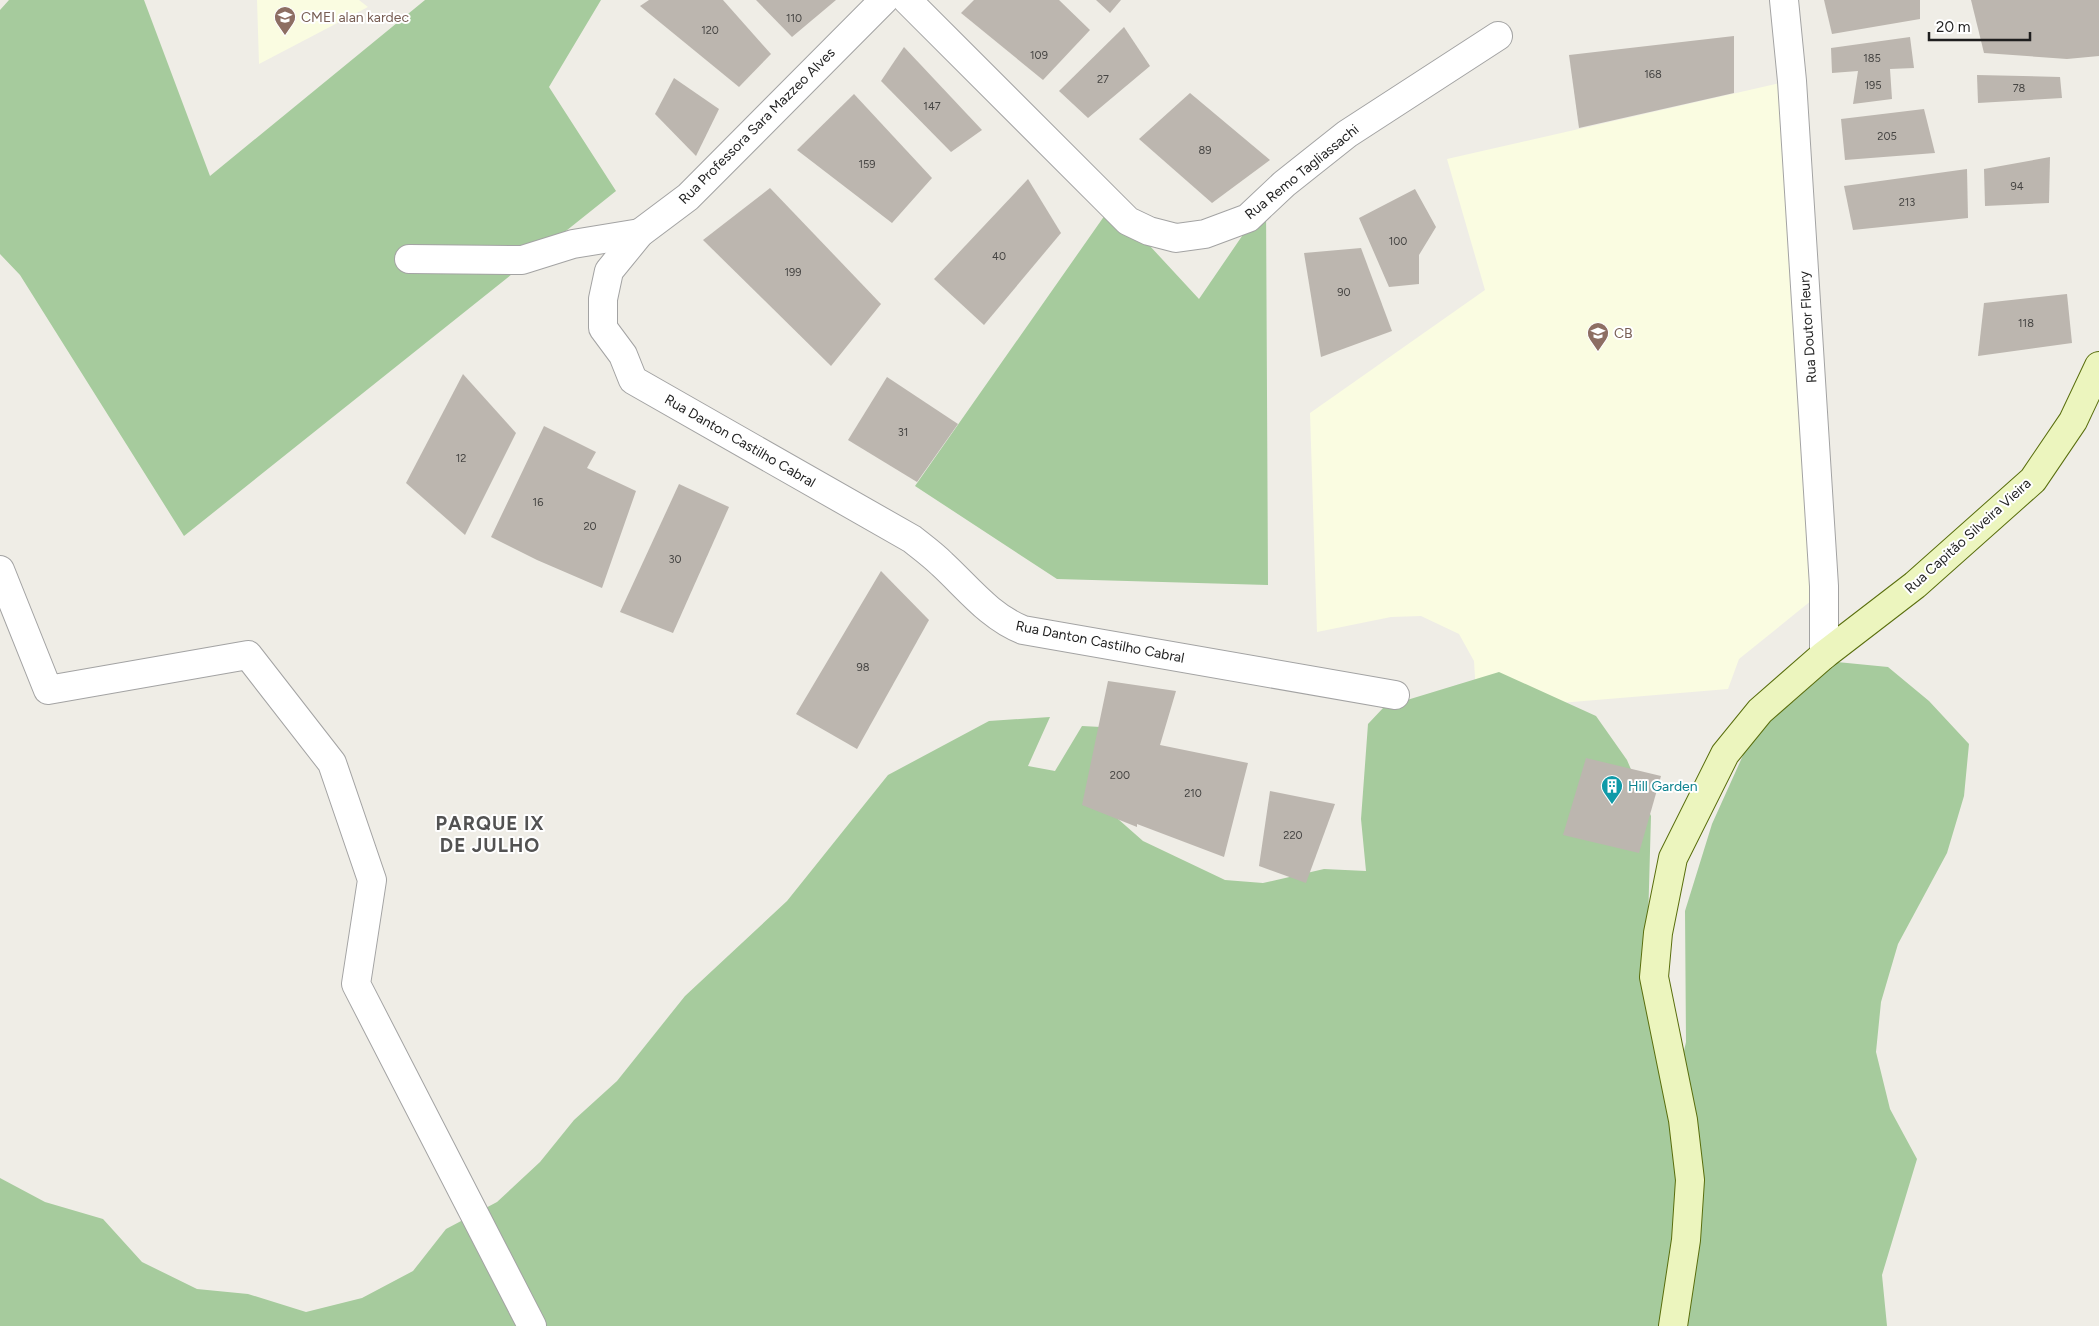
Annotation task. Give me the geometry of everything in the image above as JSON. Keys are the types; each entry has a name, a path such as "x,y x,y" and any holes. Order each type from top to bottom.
{"street":[{"name":"Rua Professora Sara Mazzeo Alves","path":"623,355 603,328 603,299 608,271 640,233 688,197 884,0"},
{"name":"Rua Remo Tagliassachi","path":"908,0 1128,222 1149,231 1176,238 1205,234 1248,218 1284,184 1347,134 1498,36"},
{"name":"Rua Doutor Fleury","path":"1784,0 1792,81 1824,586 1824,655"},
{"path":"409,259 522,260 573,244 640,233"},
{"name":"Rua Danton Castilho Cabral","path":"623,355 633,380 912,539 942,563 994,614 1007,624 1023,630 1395,695"},
{"name":"Rua Capitão Silveira Vieira","path":"1674,1326 1686,1240 1690,1180 1683,1120 1654,977 1658,933 1673,858 1725,754 1760,711 1824,655 1915,586 2033,480 2073,421 2099,366"},
{"path":"0,570 48,690 248,655 332,763 372,880 356,984 532,1326"}],"shaded area":[{"name":"CMEI alan kardec","path":"257,0 359,0 368,7 259,64"},
{"name":"CB","path":"1780,83 1817,596 1739,659 1728,689 1477,710 1474,661 1459,634 1421,616 1391,617 1317,632 1310,413 1485,290 1447,159"}],"green space":[{"path":"9,0 144,0 210,176 425,0 601,0 549,87 616,191 184,536 20,275 0,254 0,10"},
{"path":"1266,201 1268,585 1057,579 915,486 1112,205 1199,299"},
{"path":"1837,662 1888,667 1929,701 1969,744 1964,796 1947,853 1898,944 1881,1002 1876,1052 1890,1109 1917,1159 1882,1275 1887,1326 0,1326 0,1178 45,1202 103,1219 142,1262 197,1289 248,1294 306,1312 362,1298 413,1271 446,1229 497,1202 540,1162 574,1120 617,1081 685,996 787,901 888,775 989,721 1050,717 1028,766 1055,771 1082,726 1101,727 1118,819 1143,841 1225,880 1263,883 1324,869 1366,871 1361,819 1368,724 1384,707 1499,672 1596,716 1627,760 1651,816 1647,958 1676,1087 1686,1042 1685,911 1712,824 1749,742 1774,703 1793,702"}],"building":[{"path":"649,0 723,0 771,54 739,87 640,6"},
{"path":"756,0 836,0 792,37"},
{"path":"974,0 1059,0 1090,30 1043,80 961,13"},
{"path":"1096,0 1121,0 1110,13"},
{"path":"1824,0 1920,0 1920,19 1832,34"},
{"path":"1971,0 2099,0 2099,56 2067,59 1984,53"},
{"path":"1124,27 1150,66 1088,118 1059,91"},
{"path":"1734,36 1734,93 1579,128 1569,55"},
{"path":"1910,37 1914,68 1890,69 1892,99 1853,104 1858,71 1832,73 1831,48"},
{"path":"904,47 982,130 951,152 881,81"},
{"path":"1977,75 2060,77 2062,98 1978,103"},
{"path":"674,78 719,109 696,156 655,114"},
{"path":"1190,93 1270,160 1212,203 1139,139"},
{"path":"854,94 932,178 892,223 797,150"},
{"path":"1924,109 1935,153 1845,160 1841,119"},
{"path":"2050,157 2049,203 1985,206 1984,169"},
{"path":"1967,169 1968,218 1853,230 1844,186"},
{"path":"1028,179 1061,233 984,325 934,279"},
{"path":"770,188 881,304 831,366 703,240"},
{"path":"1415,189 1436,227 1419,255 1419,284 1389,287 1359,218"},
{"path":"1361,248 1392,331 1321,357 1304,253"},
{"path":"2067,294 2072,343 1978,356 1984,303"},
{"path":"463,374 516,433 465,535 406,483"},
{"path":"887,377 958,424 917,482 848,440"},
{"path":"544,426 596,452 587,468 636,491 602,588 537,560 491,537"},
{"path":"679,484 729,507 673,633 620,612"},
{"path":"881,571 929,620 857,749 796,714"},
{"path":"1108,681 1176,691 1160,745 1248,763 1224,857 1137,824 1137,827 1082,805"},
{"name":"Hill Garden","path":"1586,758 1661,776 1639,853 1563,835"},
{"path":"1270,791 1335,804 1306,883 1259,866"}],"place":[{"name":"CMEI alan kardec","path":"285,36"},
{"name":"CB","path":"1598,352"},
{"name":"Hill Garden","path":"1612,805"}],"district":[{"name":"PARQUE IX DE JULHO","path":"490,834"}]}
